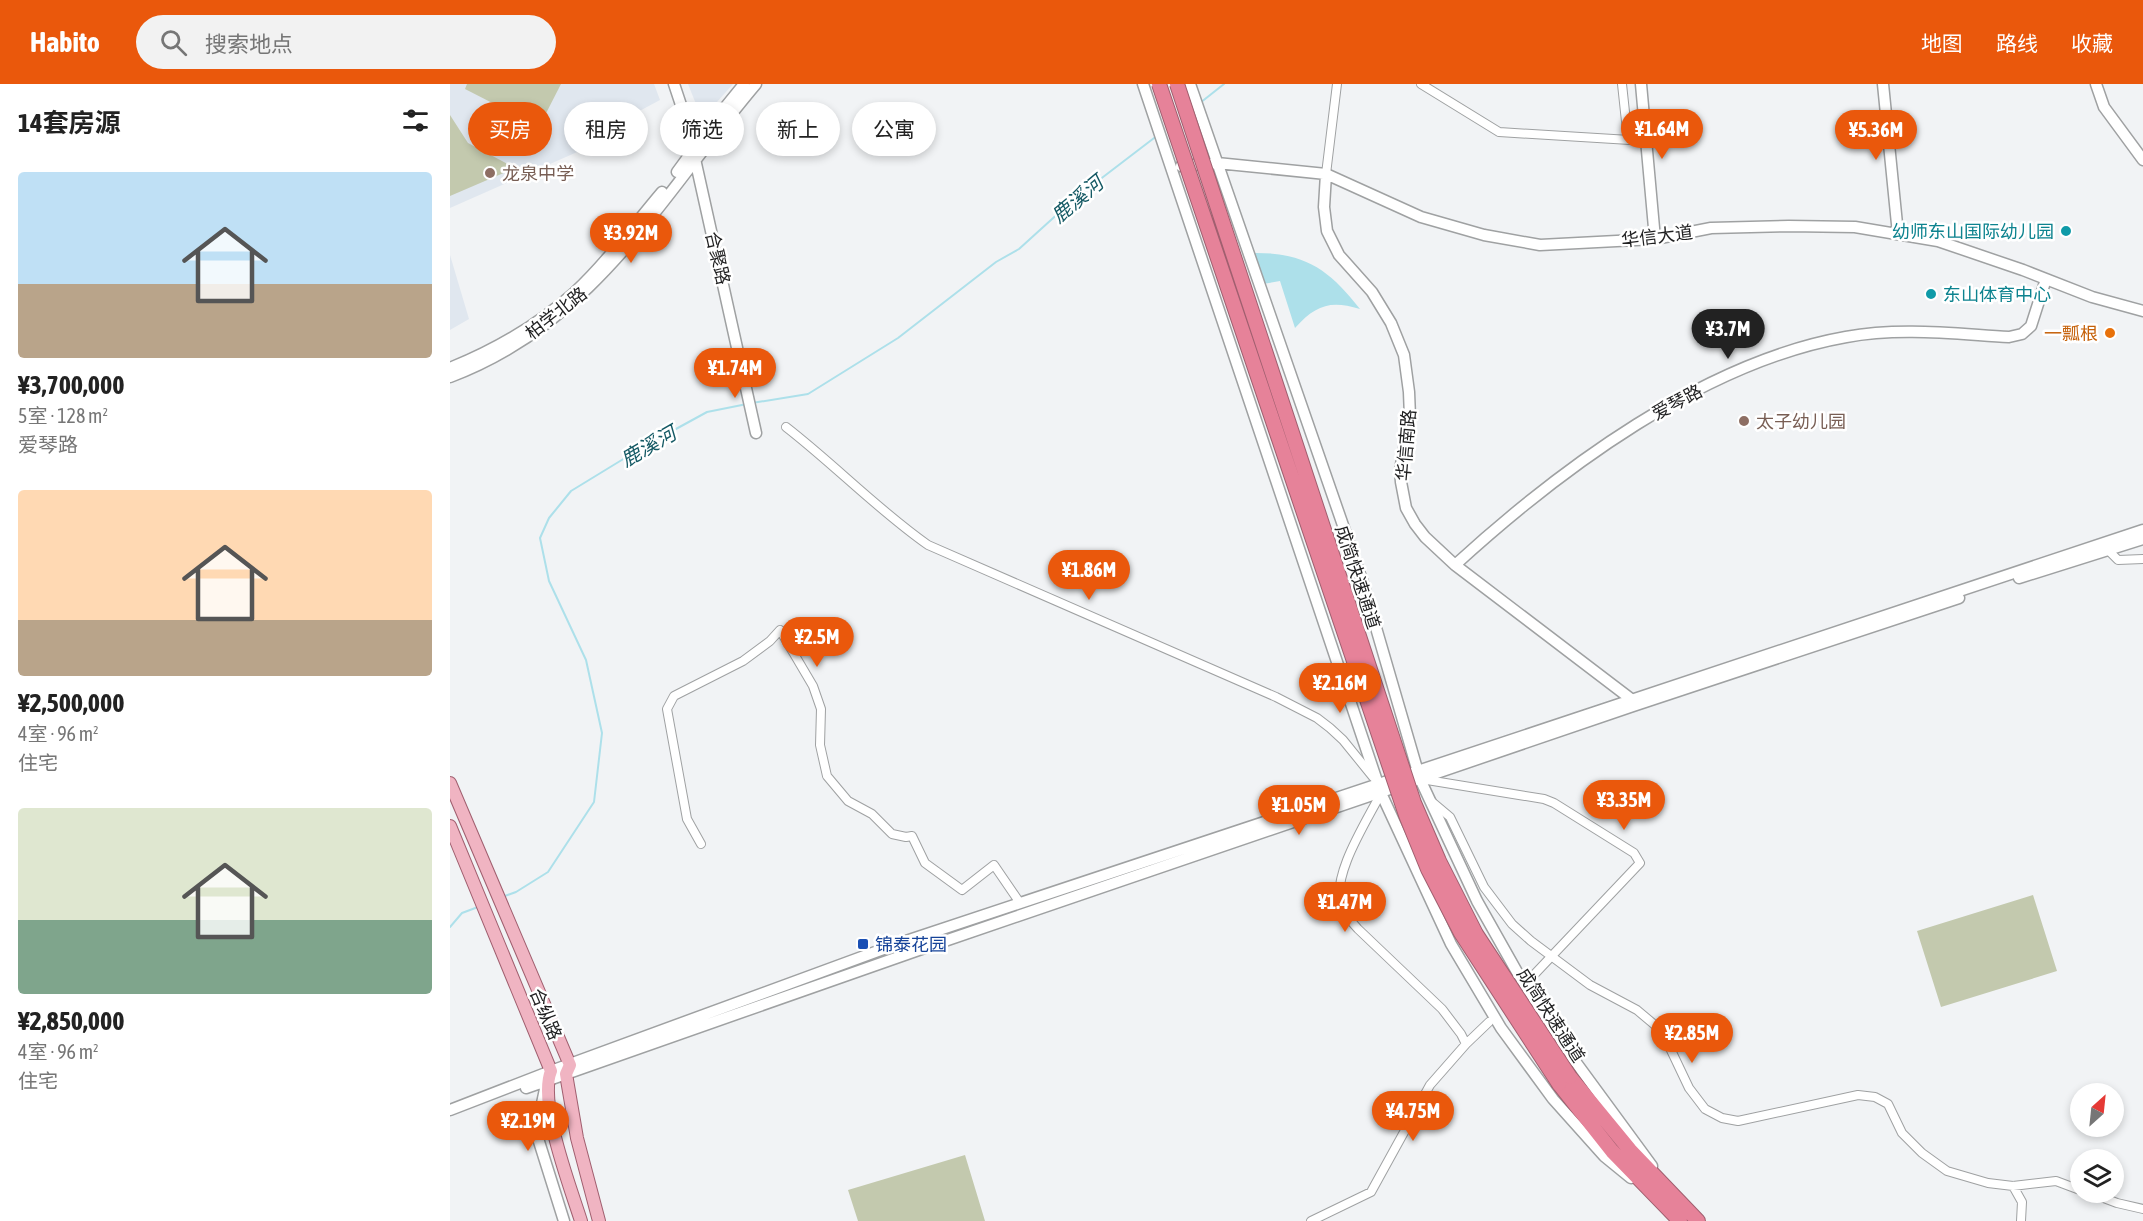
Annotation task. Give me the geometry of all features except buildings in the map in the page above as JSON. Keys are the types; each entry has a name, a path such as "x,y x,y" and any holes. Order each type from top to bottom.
{"highway":[{"name":"成简快速通道","path":"1159,84 1406,814 1428,869 1461,933 1612,1151 1680,1221"},
{"name":"成简快速通道","path":"1186,84 1414,803 1439,861 1476,934 1565,1081 1698,1221"}],"main road":[{"path":"450,783 568,1069 576,1138 599,1221"},
{"name":"合纵路","path":"450,826 549,1076 553,1130 581,1221"}],"street":[{"name":"合聚路","path":"674,84 680,102"},
{"name":"柏学北路","path":"731,102 744,84"},
{"name":"柏学北路","path":"740,102 756,84"},
{"path":"1143,84 1379,788 1451,944 1501,1028 1553,1099 1589,1140 1604,1156 1658,1200"},
{"path":"1186,84 1217,163 1363,583 1419,775 1477,901 1517,972 1561,1042 1683,1206"},
{"path":"1326,174 1337,84"},
{"path":"1421,84 1499,132 1646,141"},
{"path":"1622,84 1628,140"},
{"path":"1641,84 1655,239"},
{"path":"1883,84 1898,234"},
{"path":"2096,84 2104,108 2143,160"},
{"name":"柏学北路","path":"450,368 520,333 574,292 693,156"},
{"name":"柏学北路","path":"450,377 480,365 518,343 575,301 633,242 693,156"},
{"name":"合聚路","path":"694,156 756,433"},
{"name":"华信大道","path":"1172,167 1217,163 1326,174 1421,217 1484,235 1540,245 1655,239 1712,228 1855,227 1938,241 2092,297 2143,311"},
{"name":"华信南路","path":"1326,174 1324,207 1327,231 1339,255 1372,292 1391,323 1404,355 1410,417 1400,470 1406,508 1425,537 1455,565 1632,703"},
{"name":"爱琴路","path":"1455,565 1588,456 1648,418 1735,372 1782,353 1846,337 1911,331 2009,337 2022,334 2031,326 2046,279"},
{"path":"786,427 822,455 903,528 928,545 1276,697 1317,718 1343,740 1379,788"},
{"path":"450,1110 568,1069 897,944 1419,775 2143,530"},
{"path":"1632,703 2143,539"},
{"path":"2107,549 2118,560 2143,559"},
{"path":"702,844 687,819 667,709 674,696 743,661 770,641 780,630 813,686 821,709 820,745 827,776 849,801 872,814 892,834 912,836 925,863 962,890 994,865 1020,903"},
{"path":"1419,775 1554,803 1634,853 1640,860 1640,863 1529,980"},
{"path":"1379,788 1341,872 1339,891 1341,906 1347,917 1442,1009 1466,1044"},
{"path":"568,1069 930,946 1379,788"},
{"path":"1431,801 1450,817 1484,887 1500,910 1524,935 1551,956 1590,985 1637,1010 1656,1026 1694,1095 1705,1109 1722,1118 1738,1121 1858,1095 1875,1097 1888,1104 1902,1133 1922,1153 1947,1171 1988,1183 2013,1186 2056,1181 2070,1186"},
{"path":"1311,1221 1371,1192 1430,1085 1489,1022"},
{"path":"450,1118 549,1076"},
{"path":"549,1076 536,1132 564,1221"},
{"path":"2013,1186 2022,1202 2021,1221"},
{"path":"2117,1203 2143,1209"}],"shaded area":[{"path":"450,84 654,84 660,100 648,106 648,102 564,102 564,156 568,156 450,208"},
{"path":"688,84 733,84 717,102 695,102"},
{"path":"450,255 469,319 450,330"}],"green space":[{"path":"467,84 561,84 552,102 490,102 465,89"},
{"path":"450,115 468,143 468,156 492,156 515,168 450,196"},
{"path":"2033,895 2057,971 1941,1007 1917,931"},
{"path":"965,1155 985,1221 858,1221 848,1190"}],"water":[{"path":"1252,253 1286,256 1314,266 1337,283 1360,309 1340,305 1324,306 1310,314 1295,328 1280,281 1263,284"}],"waterway":[{"name":"鹿溪河","path":"1200,103 1224,84"},
{"name":"鹿溪河","path":"752,403 808,394 898,338 996,262 1019,249 1073,200 1158,135"},
{"name":"鹿溪河","path":"502,897 516,892 548,872 594,802 602,733 586,660 549,581 540,538 549,518 571,491 643,447 707,412 747,404"},
{"name":"鹿溪河","path":"450,927 462,913 478,907"}],"place":[{"name":"龙泉中学","path":"490,173"},
{"name":"幼师东山国际幼儿园","path":"2066,231"},
{"name":"东山体育中心","path":"1931,294"},
{"name":"一瓢根","path":"2110,333"},
{"name":"太子幼儿园","path":"1744,421"},
{"name":"锦泰花园","path":"863,944"}]}
